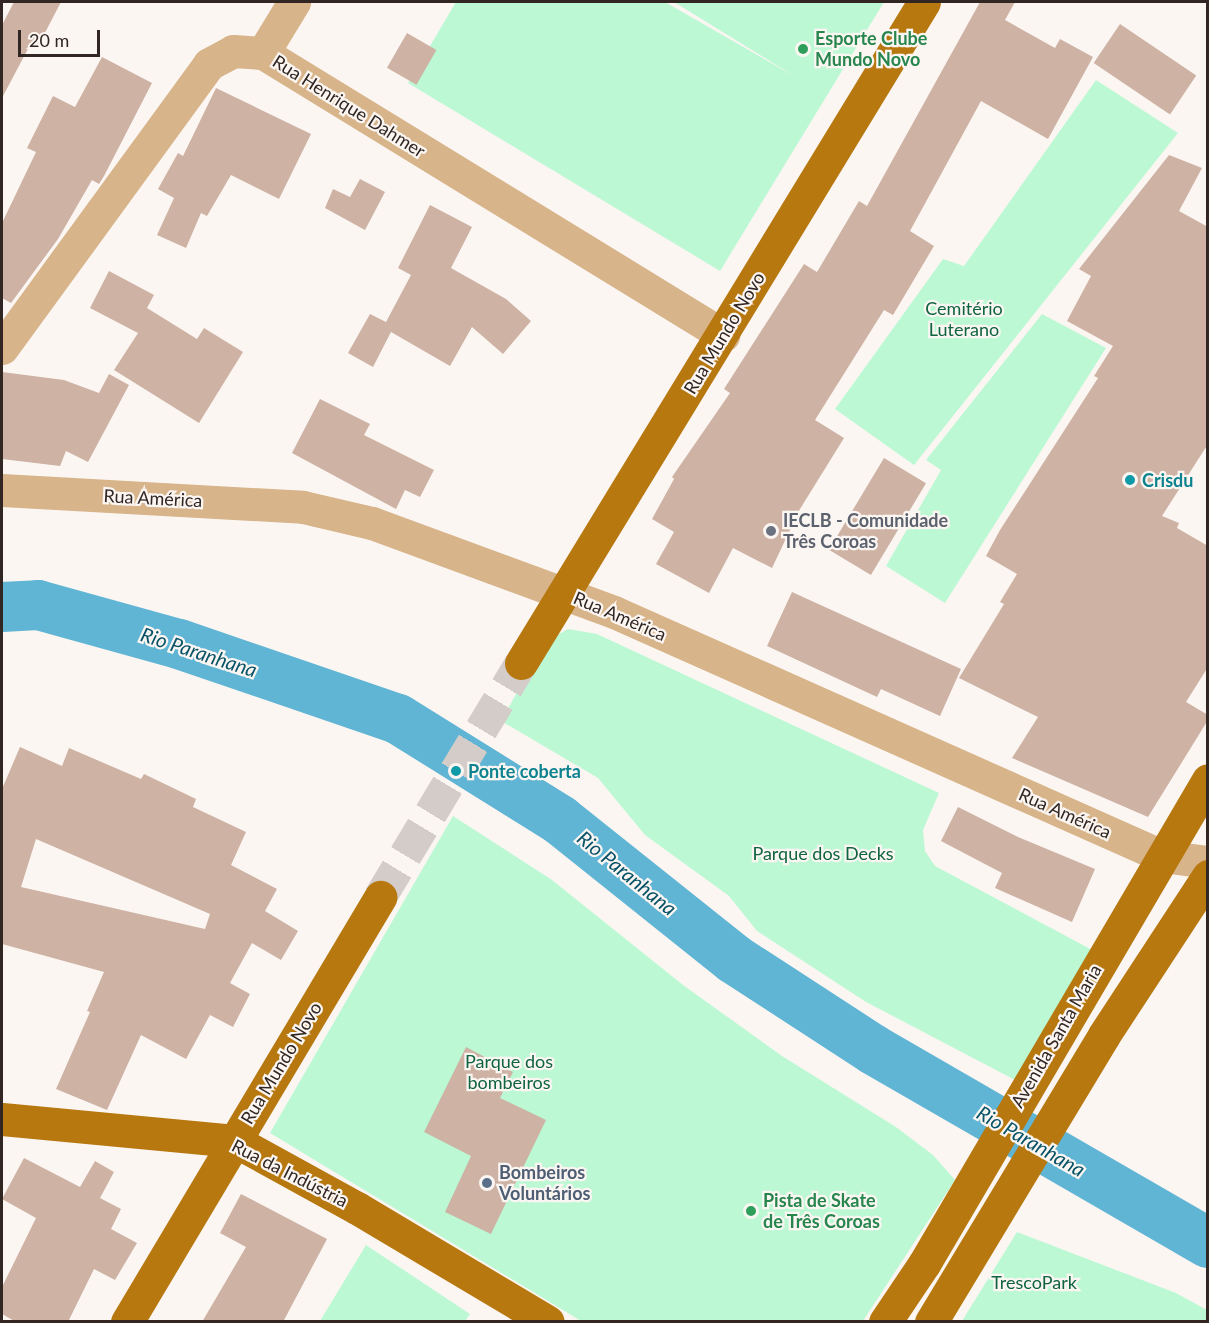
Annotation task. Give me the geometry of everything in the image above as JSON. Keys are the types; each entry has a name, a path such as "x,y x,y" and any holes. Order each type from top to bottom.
{"main road":[{"name":"Rua Mundo Novo","path":"521,663 924,2"},
{"name":"Avenida Santa Maria","path":"885,1322 924,1264 1065,1020 1208,780"},
{"path":"931,1322 1104,1035 1208,876"},
{"name":"Rua Mundo Novo","path":"127,1322 380,897"},
{"name":"Rua da Indústria","path":"2,1119 235,1141 357,1208 548,1322"}],"street":[{"path":"263,53 294,2"},
{"name":"Rua Henrique Dahmer","path":"2,348 208,64 234,51 263,53 723,335"},
{"name":"Rua América","path":"2,490 303,507 372,524 564,592 636,622 1162,856 1208,862"}],"green space":[{"path":"456,2 665,2 794,76 674,2 884,2 720,271 408,83"},
{"name":"Cemitério Luterano","path":"1096,80 1178,133 914,465 835,409 943,259 964,266"},
{"path":"1042,314 1106,348 945,603 886,566 941,470 926,460"},
{"name":"Parque dos Decks","path":"568,629 597,634 939,793 923,830 925,851 935,866 1094,951 1017,1081 866,1002 757,931 729,896 645,835 598,778 501,721 545,642"},
{"name":"Parque dos bombeiros","path":"453,816 552,880 683,985 782,1056 896,1127 933,1155 955,1180 863,1321 581,1321 270,1133"},
{"name":"TrescoPark","path":"1017,1232 1176,1293 1207,1310 1207,1321 962,1321"},
{"path":"366,1245 470,1314 465,1321 320,1321"}],"building":[{"path":"14,2 61,2 37,48 30,45 2,98 2,25"},
{"path":"980,2 1015,2 1005,20 1055,48 1060,39 1093,57 1048,139 981,101 910,231 934,246 893,315 884,310 815,420 844,438 800,509 772,568 733,548 709,593 656,564 674,532 652,519 674,479 672,477 730,393 724,389 804,264 817,272 859,201 867,206"},
{"path":"1120,24 1196,75 1170,114 1094,63"},
{"path":"407,33 436,50 416,85 387,68"},
{"path":"102,57 152,83 99,184 92,180 58,239 11,303 2,298 2,223 36,152 27,148 53,96 75,107"},
{"path":"216,88 311,134 279,199 231,175 207,216 201,213 186,248 157,235 174,198 158,189 178,153 183,156"},
{"name":"Crisdu","path":"1169,155 1202,168 1179,211 1208,227 1208,444 1162,516 1179,523 1177,528 1208,546 1208,667 1186,702 1208,715 1208,720 1148,817 1012,758 1038,717 959,678 1004,604 1000,602 1017,574 986,556 1000,530 1098,378 1094,376 1113,346 1067,321 1091,276 1079,269"},
{"path":"360,179 385,192 365,230 325,208 333,189 350,197"},
{"path":"430,205 472,227 451,268 506,299 531,321 503,354 472,327 450,366 391,332 373,367 348,353 370,314 386,322 411,275 398,268"},
{"path":"109,271 154,295 147,308 197,339 204,328 243,352 199,423 114,370 138,333 90,308"},
{"path":"2,372 64,380 99,393 109,374 129,385 88,462 66,451 60,466 2,459"},
{"path":"320,399 370,424 364,435 434,470 420,497 405,490 396,509 292,453"},
{"path":"884,458 926,483 871,575 829,550"},
{"path":"792,592 961,669 940,716 881,689 877,697 767,646"},
{"path":"20,747 62,766 69,748 141,779 144,774 196,799 193,807 246,832 231,865 277,889 265,911 298,931 281,960 252,943 230,983 250,994 233,1027 210,1015 186,1059 141,1035 107,1110 56,1089 90,1012 87,1011 104,972 2,944 2,789","holes":["36,839 210,914 205,929 21,887"]},
{"path":"958,807 1018,837 1095,869 1072,922 995,888 1002,873 941,841"},
{"path":"466,1047 513,1072 500,1098 546,1120 491,1234 445,1212 471,1156 424,1132"},
{"path":"24,1158 80,1187 95,1161 114,1172 100,1198 121,1209 111,1229 137,1243 115,1280 94,1269 68,1322 16,1322 2,1314 2,1287 36,1218 2,1199"},
{"path":"241,1194 327,1239 283,1322 202,1322 246,1247 220,1233"}],"waterway":[{"name":"Rio Paranhana","path":"2,607 38,605 179,644 398,719 560,820 734,959 874,1050 1208,1243"}],"tunnel":[{"path":"380,897 521,663"}],"place":[{"name":"Esporte Clube Mundo Novo","path":"803,49"},
{"name":"Crisdu","path":"1130,480"},
{"name":"IECLB - Comunidade Três Coroas","path":"771,531"},
{"name":"Ponte coberta","path":"456,771"},
{"name":"Bombeiros Voluntários","path":"487,1183"},
{"name":"Pista de Skate de Três Coroas","path":"751,1211"}]}
